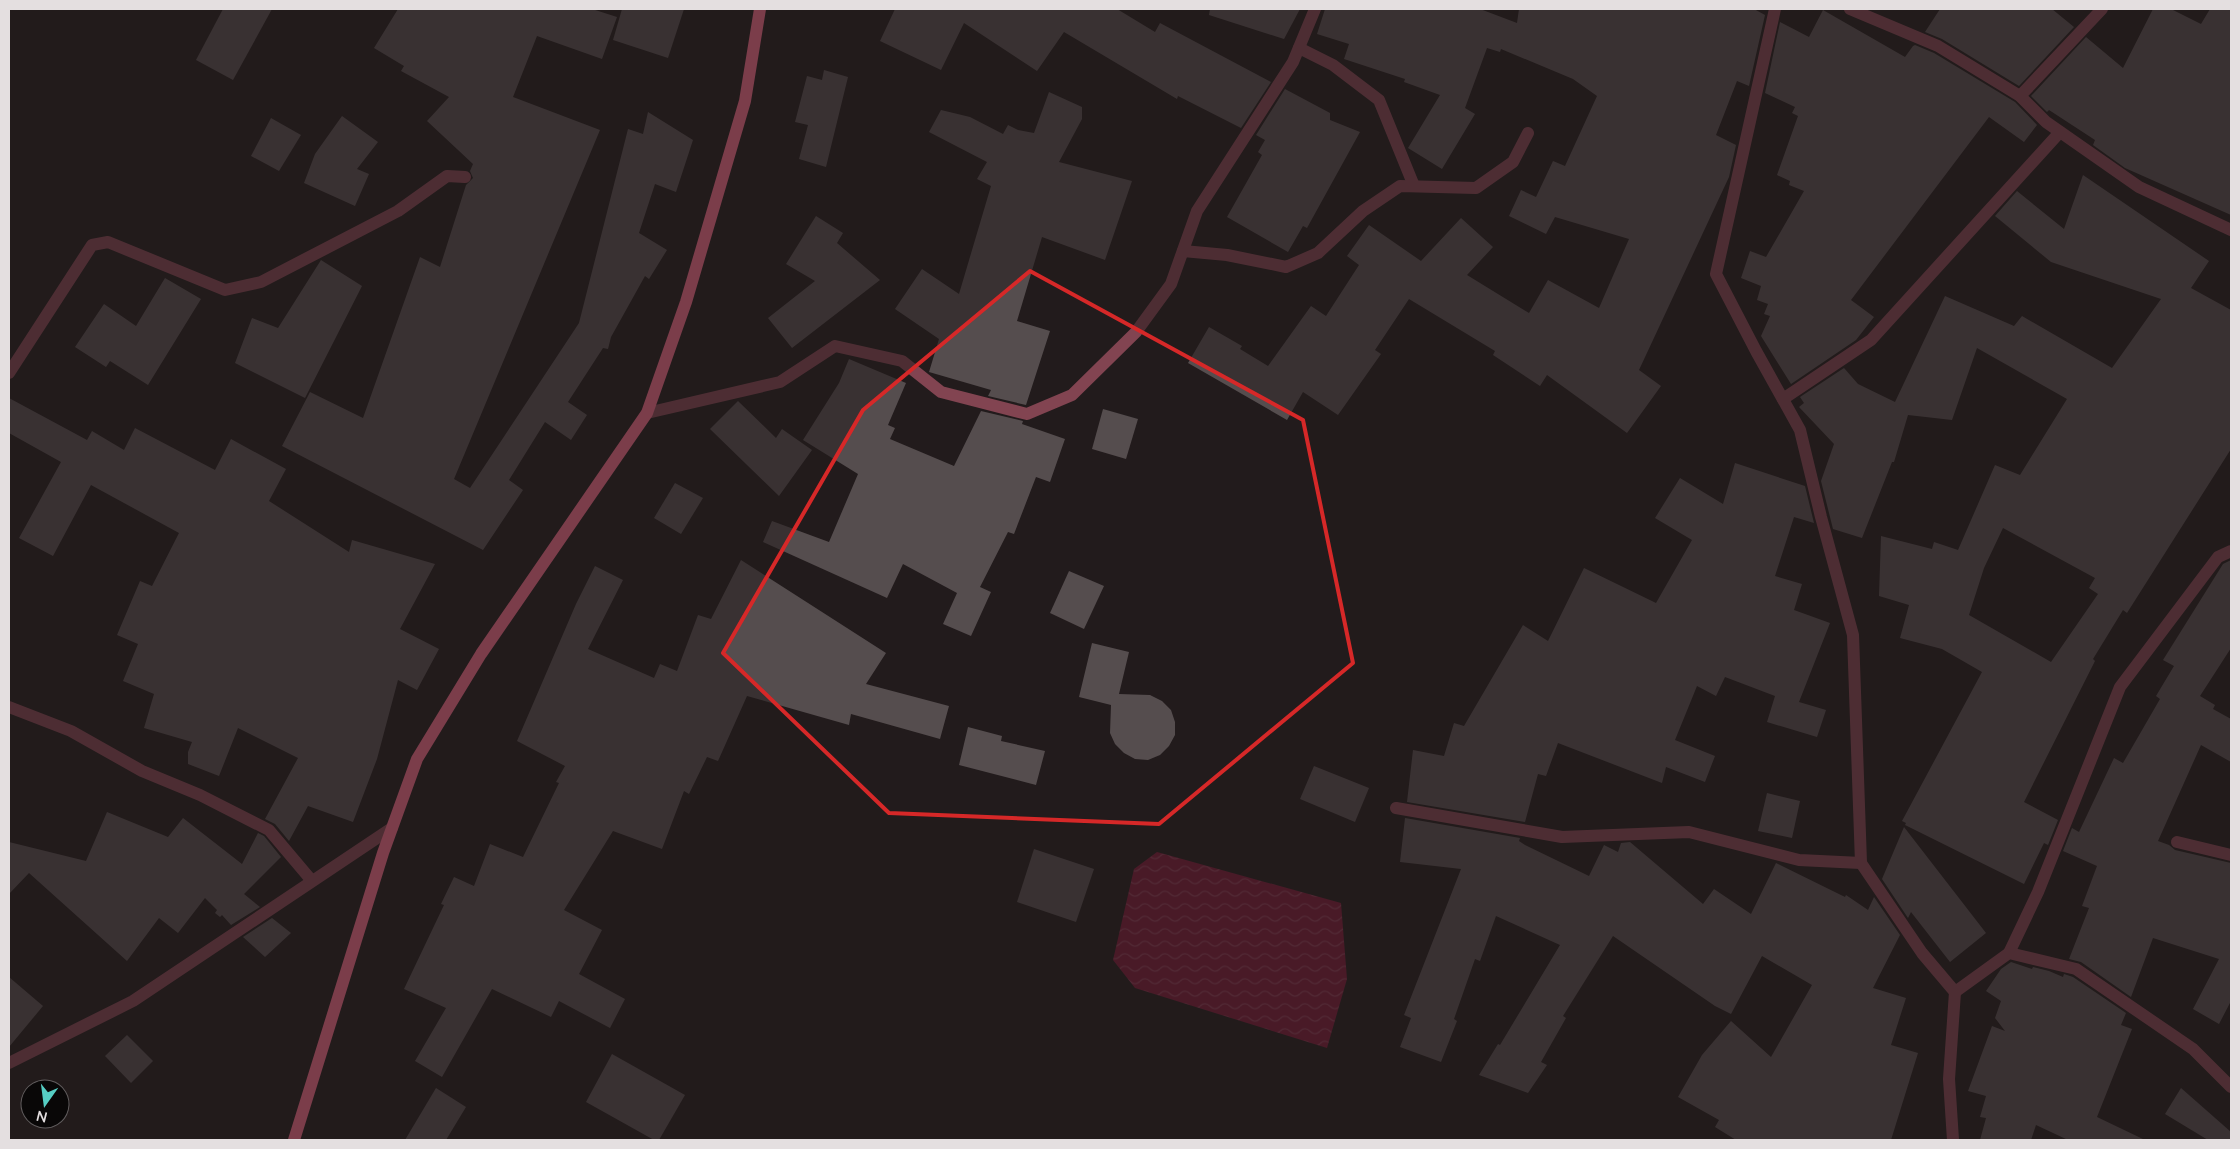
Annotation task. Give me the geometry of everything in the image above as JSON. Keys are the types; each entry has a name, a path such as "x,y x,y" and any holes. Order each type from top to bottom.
{"main road":[{"path":"294,1140 392,828 417,759 481,654 647,413 686,302 745,100 760,9"}],"street":[{"path":"647,413 780,382 835,346 902,361 941,392 1027,414 1072,395 1136,332 1171,284 1197,211 1293,62 1315,9"},
{"path":"1775,9 1716,274 1800,430 1853,635 1861,862 1922,953 1955,992 1949,1080 1953,1140"},
{"path":"1850,9 1938,46 2020,96 2060,132 2139,187 2231,230"},
{"path":"2020,96 2102,9"},
{"path":"1299,48 1332,65 1379,100 1414,186"},
{"path":"1783,399 1871,340 2060,132"},
{"path":"1183,251 1227,255 1286,268 1318,253 1363,210 1400,186 1476,188 1513,162 1528,133"},
{"path":"9,373 92,245 108,242 225,290 261,282 398,211 447,176 465,177"},
{"path":"1955,992 2009,954 2038,892 2120,687 2218,557 2231,551"},
{"path":"9,707 71,731 142,771 200,795 269,830 312,881"},
{"path":"1396,808 1562,837 1689,832 1799,860 1861,862"},
{"path":"9,1063 133,1001 392,828"},
{"path":"2177,842 2231,855"},
{"path":"2009,954 2076,969 2193,1049 2231,1087"}],"highlighted area":[{"path":"1030,271 1303,420 1353,663 1159,824 889,813 723,653 863,410"}],"water":[{"path":"1157,852 1341,903 1347,979 1327,1048 1135,988 1113,960 1134,869"}],"building":[{"path":"223,9 272,9 233,80 196,60"},
{"path":"398,9 592,9 617,17 602,59 537,36 513,97 600,130 454,479 470,488 579,323 628,129 643,134 648,112 693,140 676,192 655,184 639,233 667,250 649,279 645,276 611,337 608,349 603,348 568,402 587,415 571,440 545,422 509,480 523,490 483,550 282,446 310,392 363,418 420,257 440,267 466,185 473,178 470,171 473,164 427,121 449,97 401,71 404,66 374,48"},
{"path":"622,9 684,9 668,58 613,40"},
{"path":"895,9 1117,9 1155,32 1160,23 1271,82 1241,128 1178,96 1177,99 1064,32 1037,71 964,23 941,70 880,41"},
{"path":"1210,9 1300,9 1284,39 1209,15"},
{"path":"1325,9 1480,9 1517,23 1519,9 1754,9 1765,15 1749,86 1737,81 1716,135 1736,145 1729,177 1639,370 1661,386 1627,433 1547,375 1540,386 1493,355 1495,351 1409,299 1375,350 1381,354 1338,415 1303,392 1287,420 1188,363 1209,327 1242,346 1240,349 1268,366 1311,306 1326,316 1359,265 1347,256 1369,225 1421,261 1461,218 1493,247 1467,275 1529,313 1548,280 1599,308 1629,239 1555,217 1546,234 1509,216 1521,190 1536,197 1553,161 1565,166 1597,96 1573,79 1501,49 1500,52 1487,48 1465,108 1475,114 1442,169 1408,148 1440,95 1404,82 1405,79 1344,59 1349,44 1317,34"},
{"path":"1940,9 2052,9 2074,27 2019,86 1942,39 1925,32"},
{"path":"2153,9 2171,9 2201,24 2210,9 2231,9 2231,215 2125,168 2093,145 2095,140 2049,110 2047,112 2031,96 2086,37 2123,68"},
{"path":"1823,10 1905,57 1915,45 1934,53 2015,102 2037,125 2024,142 1989,117 1851,300 1874,317 1856,340 1791,384 1761,336 1770,316 1764,314 1768,304 1757,300 1761,286 1741,278 1750,251 1766,257 1804,191 1789,185 1790,181 1777,175 1798,116 1792,113 1795,107 1765,93 1780,22 1809,37"},
{"path":"824,70 848,77 826,167 799,159 808,125 795,122 807,76 822,80"},
{"path":"1285,89 1330,113 1330,120 1360,132 1307,228 1303,226 1288,252 1227,217 1262,155 1258,152 1265,140 1256,135"},
{"path":"1049,92 1082,107 1082,119 1059,162 1132,181 1105,260 1042,237 1017,321 1050,331 1026,405 988,396 991,390 929,372 939,339 895,309 922,269 959,294 991,186 977,179 987,162 929,132 941,110 970,117 1003,134 1008,125 1018,130 1034,133"},
{"path":"342,116 378,142 357,169 369,174 355,206 304,183 315,154"},
{"path":"271,118 301,135 279,171 251,156"},
{"path":"2083,175 2209,261 2191,288 2231,310 2231,449 2127,613 2123,610 2093,659 2095,661 2024,802 2058,820 2048,845 2044,843 2024,884 1905,825 1906,823 1902,821 1982,672 1942,649 1900,638 1909,605 1879,596 1881,536 1932,549 1934,542 1958,550 1995,465 2020,475 2067,399 1977,348 1952,420 1908,415 1894,462 1892,462 1862,538 1833,529 1821,481 1834,444 1799,407 1804,403 1800,397 1844,368 1858,384 1895,402 1945,296 2014,326 2022,316 2112,368 2161,299 2051,262 1995,216 2017,191 2064,229","holes":["2003,528 2095,578 2089,588 2098,594 2051,662 1969,615 1984,568"]},
{"path":"816,216 843,233 837,243 880,280 792,348 768,318 815,281 786,264"},
{"path":"321,260 362,286 305,398 235,363 252,318 278,328"},
{"path":"165,278 201,299 148,385 110,361 106,367 75,347 104,304 136,326"},
{"path":"849,359 906,383 888,425 895,428 890,439 954,466 981,411 1023,421 1022,424 1065,439 1050,482 1036,477 1014,534 1008,532 980,587 991,592 971,636 943,624 957,593 903,564 887,598 763,542 772,521 829,542 858,474 803,440 839,383"},
{"path":"9,398 87,440 92,431 124,450 135,428 215,470 231,439 286,469 269,501 349,552 352,540 435,564 400,629 439,649 417,690 398,680 377,759 353,822 308,806 289,841 275,824 265,819 298,758 238,728 219,776 188,764 188,752 192,742 144,728 154,694 123,681 138,644 117,635 140,581 152,586 179,533 91,485 53,556 19,538 61,462 9,433"},
{"path":"738,401 776,438 782,429 812,450 779,496 710,429"},
{"path":"1103,409 1138,419 1126,459 1092,449"},
{"path":"1735,463 1805,486 1814,523 1794,517 1775,576 1802,584 1794,610 1830,623 1799,702 1826,710 1817,737 1767,722 1775,696 1725,677 1716,696 1697,686 1675,740 1715,756 1705,782 1666,767 1662,783 1558,743 1546,776 1538,774 1525,822 1407,802 1413,750 1444,756 1454,723 1464,726 1523,625 1548,641 1584,568 1656,603 1692,540 1655,518 1680,478 1723,504"},
{"path":"675,483 703,498 681,534 654,518"},
{"path":"741,560 886,653 866,684 949,706 940,739 851,714 849,725 747,696 718,761 707,757 689,794 684,791 662,849 613,831 564,910 602,930 579,974 625,999 610,1028 559,1001 551,1017 492,989 442,1077 415,1061 446,1008 404,989 444,905 441,904 454,877 474,886 490,844 523,857 559,783 556,782 565,766 517,741 576,604 595,566 623,580 588,649 654,678 660,664 677,671 698,615 711,619"},
{"path":"2231,560 2231,648 2200,696 2215,705 2213,709 2231,719 2231,762 2201,745 2158,841 2169,845 2175,850 2231,863 2231,1001 2219,1024 2193,1009 2219,959 2153,938 2131,997 2081,962 2069,959 2089,908 2082,906 2097,866 2063,851 2072,828 2079,832 2114,758 2123,763 2160,699 2156,696 2174,666 2163,660 2223,564"},
{"path":"1069,571 1104,586 1084,629 1050,613"},
{"path":"1092,643 1129,652 1119,694 1150,695 1162,701 1171,710 1175,722 1175,735 1169,746 1160,755 1148,760 1135,759 1124,753 1115,744 1110,733 1111,705 1079,697"},
{"path":"968,727 1002,736 1001,741 1045,751 1036,785 959,765"},
{"path":"1314,766 1369,788 1355,822 1300,799"},
{"path":"1767,793 1800,801 1792,838 1758,831"},
{"path":"107,812 168,837 183,818 242,864 258,833 264,836 281,857 244,894 260,907 231,925 222,915 220,917 215,913 217,910 205,898 178,933 159,918 127,961 29,873 9,894 9,842 86,861"},
{"path":"1405,818 1520,838 1519,841 1525,845 1589,876 1604,845 1618,852 1621,843 1630,842 1703,904 1714,889 1751,914 1776,863 1845,897 1846,895 1868,910 1874,897 1900,935 1873,988 1906,998 1891,1045 1918,1053 1891,1140 1736,1140 1715,1127 1719,1120 1678,1097 1702,1055 1731,1021 1771,1057 1812,985 1762,956 1731,1014 1715,1006 1613,936 1563,1016 1566,1018 1541,1062 1547,1065 1528,1093 1479,1075 1498,1044 1500,1045 1560,945 1496,916 1480,961 1475,959 1454,1019 1457,1021 1441,1062 1400,1047 1411,1018 1404,1015 1461,869 1400,862"},
{"path":"1904,827 1986,933 1950,962 1911,912 1908,918 1882,879"},
{"path":"1034,849 1094,869 1076,922 1017,902"},
{"path":"272,918 291,933 265,957 243,937"},
{"path":"2011,962 2032,969 2033,967 2049,971 2063,977 2064,974 2073,977 2126,1013 2121,1025 2132,1029 2097,1117 2145,1140 2068,1140 2036,1125 2031,1140 1980,1140 1986,1118 1980,1117 1986,1096 1968,1091 1992,1026 2005,1031 1995,1018 2001,1001 1986,991 2001,969"},
{"path":"9,977 43,1006 9,1047"},
{"path":"127,1035 153,1061 131,1083 105,1056"},
{"path":"612,1054 685,1095 659,1140 654,1140 586,1102"},
{"path":"436,1088 466,1107 446,1140 405,1140"},
{"path":"2181,1088 2231,1132 2231,1140 2208,1140 2165,1114"}]}
